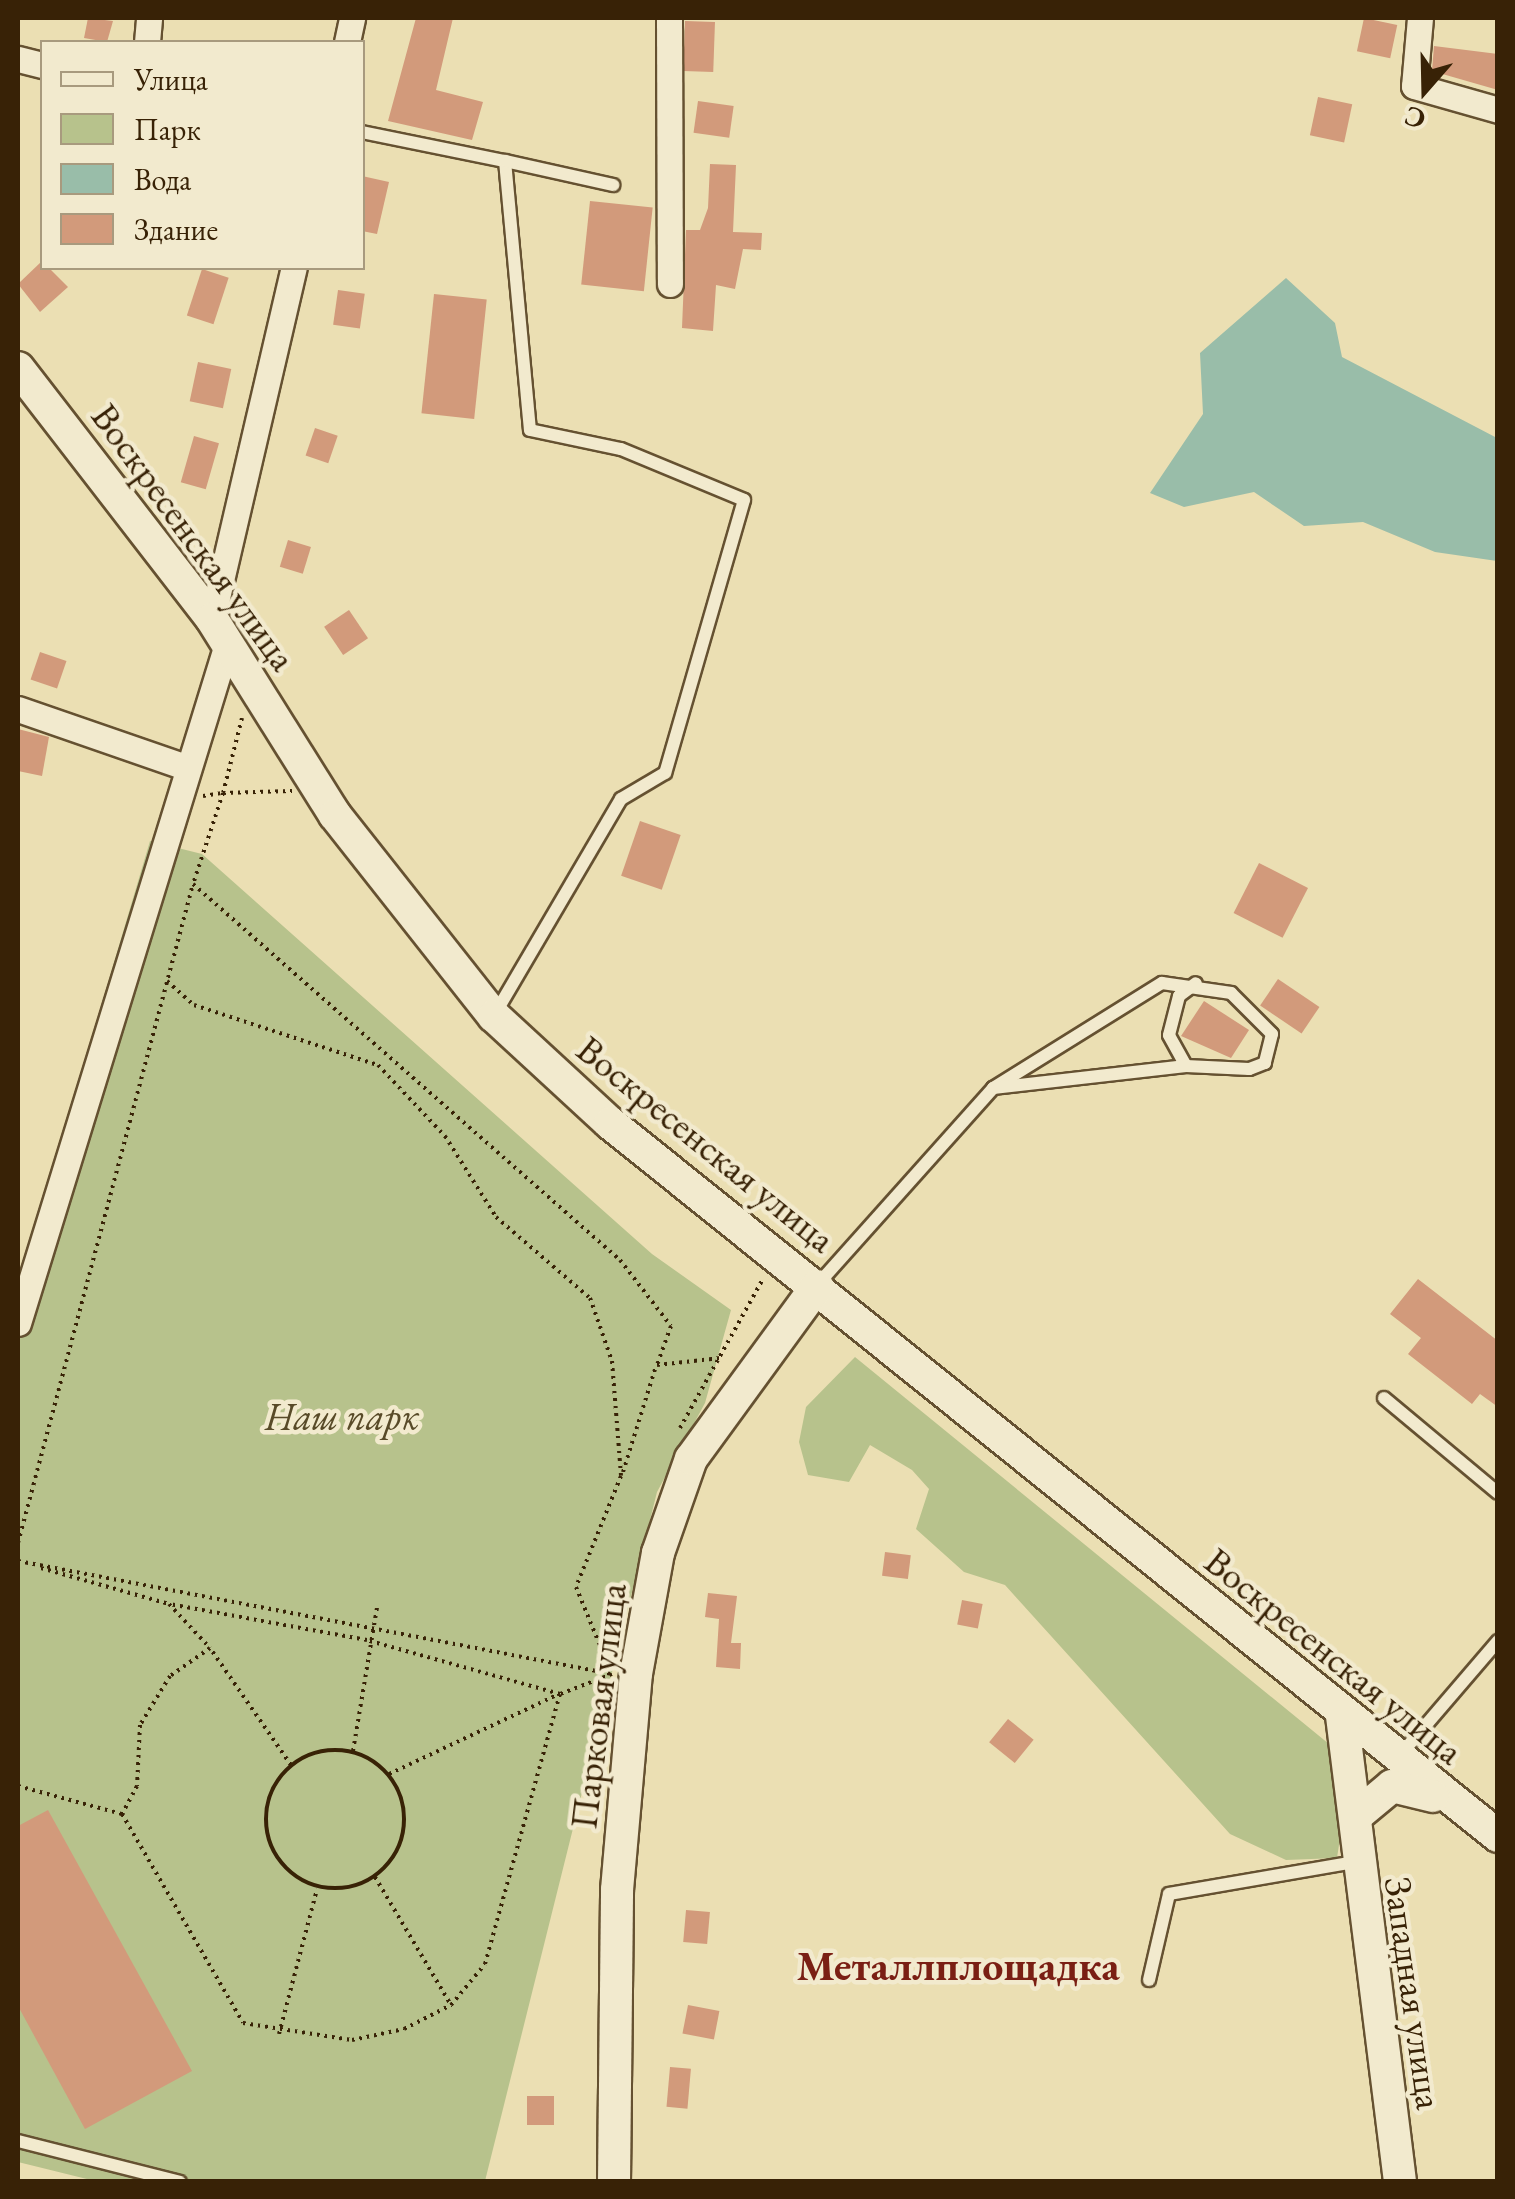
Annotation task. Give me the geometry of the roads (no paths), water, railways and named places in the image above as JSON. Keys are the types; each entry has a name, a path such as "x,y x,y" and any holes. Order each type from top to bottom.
{"street":[{"path":"669,18 670,284"},
{"path":"1420,18 1414,86 1498,110"},
{"path":"18,1324 24,1275 217,674 220,630 294,270"},
{"name":"Воскресенская улица","path":"18,368 220,630 254,713 494,1016 610,1123 817,1286 1342,1716 1498,1836"},
{"path":"18,709 188,768"},
{"name":"Парковая улица","path":"614,2182 616,1908 636,1674 658,1553 691,1459 817,1286"},
{"name":"Западная улица","path":"1342,1716 1356,1816 1355,1862 1400,2182"},
{"path":"1356,1816 1367,1786 1396,1759"},
{"path":"1356,1816 1392,1786 1454,1805"}],"lane":[{"path":"365,133 613,186"},
{"path":"494,1016 621,799 665,773 744,500 622,449 530,430 505,161"},
{"path":"1186,1066 1169,1035 1178,996 1196,982"},
{"path":"817,1286 994,1088 1162,983 1196,982 1264,1017 1270,1052 1249,1069 1186,1066 994,1088"},
{"path":"1384,1398 1498,1494"},
{"path":"1396,1759 1498,1641"},
{"path":"1149,1980 1169,1894 1355,1862"},
{"path":"18,2141 180,2182"}],"water":[{"path":"1286,278 1335,323 1342,357 1497,438 1497,561 1435,552 1363,522 1304,526 1254,492 1184,507 1150,493 1203,414 1200,353"}],"district":[{"name":"Металлплощадка","path":"958,1966"}],"park label":[{"name":"Наш парк","path":"342,1416"}]}
